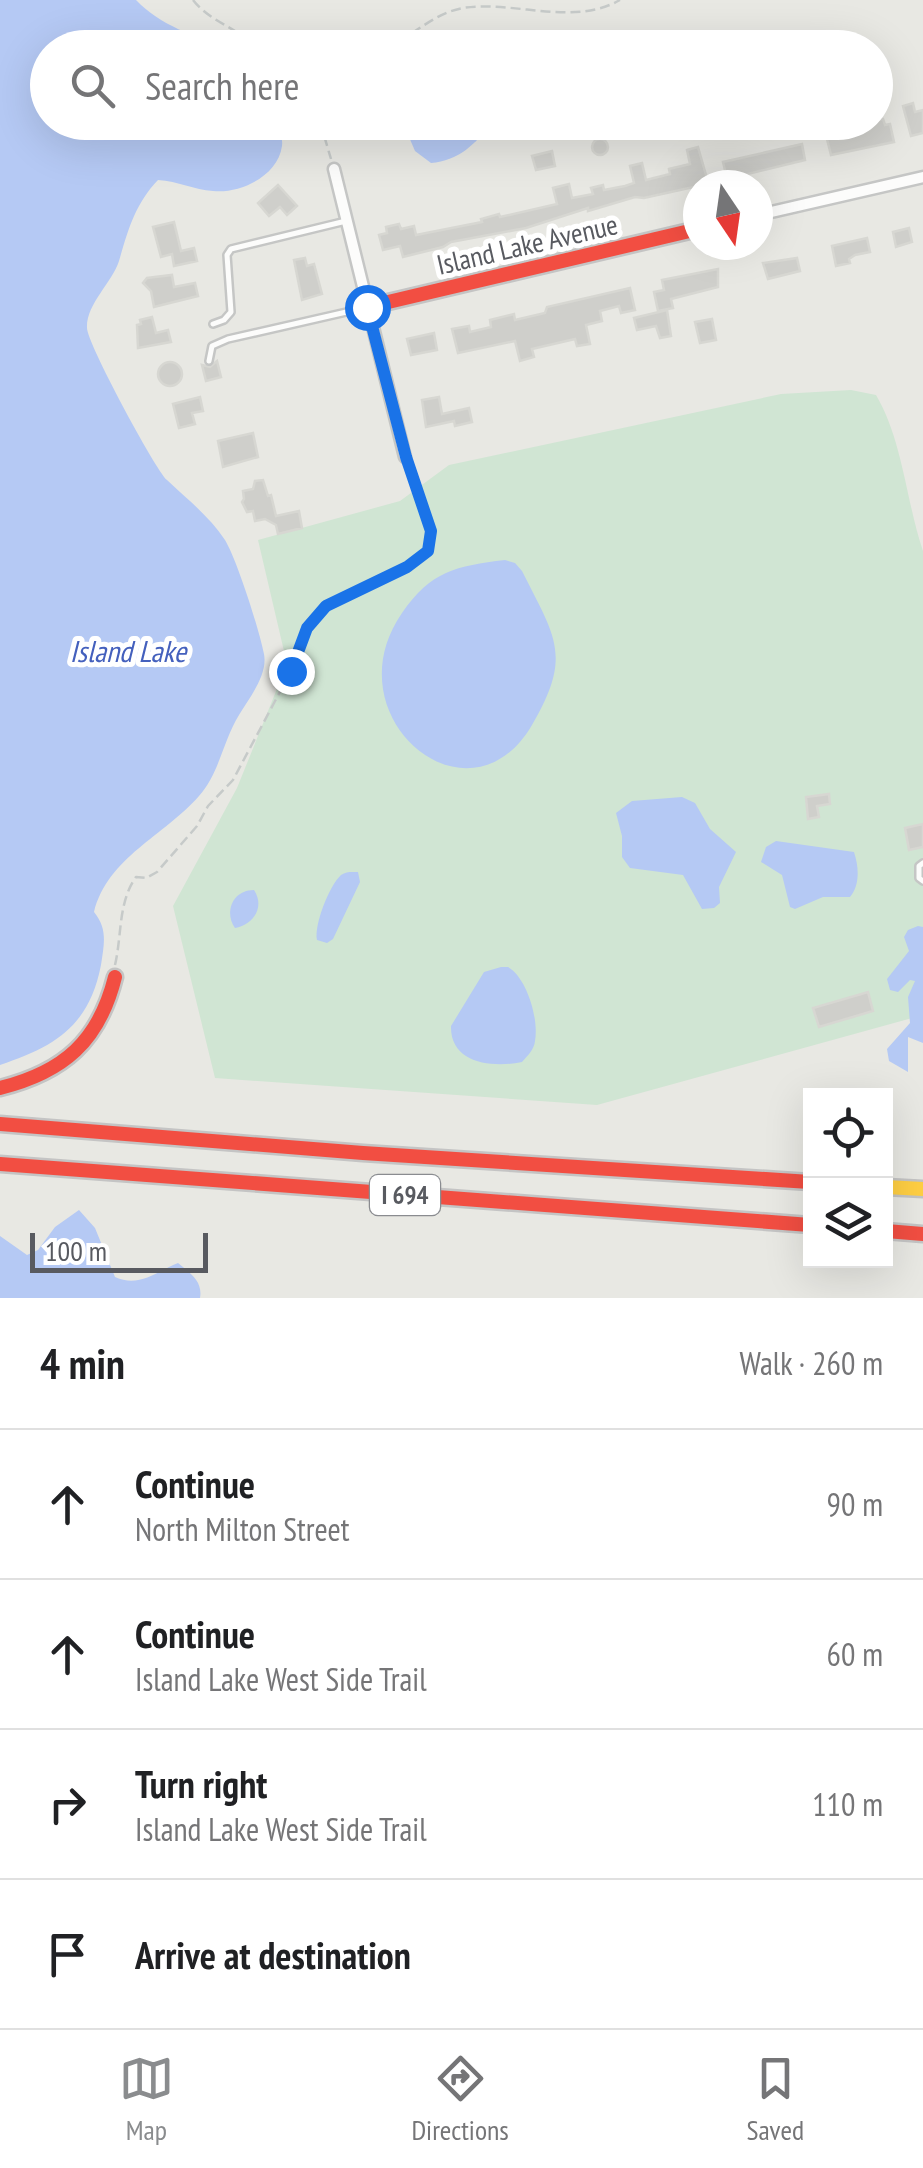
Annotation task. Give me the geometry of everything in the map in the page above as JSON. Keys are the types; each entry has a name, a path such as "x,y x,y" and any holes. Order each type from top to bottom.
{"main road":[{"name":"Island Lake Avenue","path":"367,307 683,233"},
{"path":"0,1088 30,1080 76,1049 106,1012 115,977"},
{"name":"I 694","path":"0,1124 803,1182"},
{"name":"I 694","path":"0,1164 803,1225"},
{"path":"893,1188 923,1190"},
{"path":"893,1232 923,1234"}],"street":[{"path":"334,169 406,457"},
{"path":"773,211 923,176"}],"lane":[{"path":"213,324 231,312 227,255 230,249 346,222"},
{"path":"209,360 212,346 228,339 367,307"},
{"path":"923,863 919,878 923,881"}],"path":[{"path":"194,0 211,18 237,30"},
{"path":"415,30 441,14 465,7 574,12 620,0"},
{"path":"324,140 334,169"},
{"path":"115,977 122,902 132,881 136,876 146,878 157,872 208,806 234,780 291,671 307,628 326,606 407,567 428,551 431,531 406,457"}],"green space":[{"path":"851,390 876,395 885,413 923,551 923,1015 597,1105 215,1078 173,906 237,788 287,664 258,540 400,501 449,465 781,394"}],"water":[{"name":"Island Lake","path":"0,0 136,0 182,30 30,30 30,140 281,140 273,166 246,186 206,190 158,180 138,208 116,269 91,310 87,328 109,380 160,471 225,540 257,628 264,654 263,670 206,787 124,862 101,893 94,912 103,931 101,965 96,986 79,1018 38,1050 0,1065"},
{"path":"410,140 477,140 450,159 431,163 415,151"},
{"path":"505,560 522,571 550,630 556,663 552,681 532,725 505,755 475,768 444,764 416,748 395,723 383,690 384,652 402,613 434,579 459,568"},
{"path":"682,797 695,803 710,829 736,852 719,887 720,903 714,908 702,909 683,875 630,868 622,857 616,813 632,801"},
{"path":"776,841 854,852 858,876 850,897 823,897 795,909 790,907 782,875 761,862 766,847"},
{"path":"358,872 360,882 333,939 327,943 317,940 320,916 332,888 341,875"},
{"path":"254,890 256,914 248,923 235,928 230,916 232,903 240,894"},
{"path":"923,927 923,1043 908,1037 908,1072 889,1061 887,1049 910,1023 908,997 915,981 910,980 898,992 890,990 887,979 909,951 904,937 908,930"},
{"path":"508,967 521,980 535,1022 535,1041 522,1062 475,1060 465,1056 453,1039 451,1026 484,972"},
{"path":"79,1210 95,1228 115,1277 140,1280 178,1263 198,1282 200,1298 0,1298 0,1236 27,1255 38,1250 55,1227"}],"building":[{"path":"913,103 915,112 923,110 923,133 911,136 903,106"},
{"path":"893,138 894,142 831,155 827,140"},
{"path":"594,141 606,141 606,153 594,153"},
{"path":"802,144 805,160 764,170 725,170 723,162"},
{"path":"698,147 705,170 683,170 683,189 588,208 526,228 451,242 403,257 400,246 383,250 379,235 387,233 386,227 414,226 416,235 557,204 553,188 569,184 572,198 593,194 591,188 603,185 604,190 625,186 634,183 630,166 642,163 646,180 670,174 669,169 690,164 687,150"},
{"path":"552,151 555,166 536,170 532,156"},
{"path":"278,185 297,206 287,215 280,207 269,216 258,203"},
{"path":"174,222 181,251 194,248 197,261 174,266 172,254 161,257 153,227"},
{"path":"909,228 912,242 896,247 893,232"},
{"path":"867,238 870,252 836,266 832,246"},
{"path":"305,258 307,266 314,264 322,294 302,300 294,260"},
{"path":"797,258 800,271 768,279 763,263"},
{"path":"718,269 718,287 671,299 673,308 658,311 654,292 664,290 662,280"},
{"path":"172,275 174,287 195,283 198,296 154,307 151,291 143,283 147,278"},
{"path":"630,288 635,310 621,313 619,306 600,311 602,321 586,325 590,344 577,346 575,339 532,349 534,357 520,361 515,341 458,353 452,329 469,326 470,332 491,327 490,320 514,314 515,320 545,313 547,307"},
{"path":"667,310 671,336 660,338 656,326 637,330 634,318"},
{"path":"152,317 156,333 168,330 171,342 138,348 137,325"},
{"path":"712,319 716,340 700,343 695,322"},
{"path":"434,333 437,350 411,355 407,339"},
{"path":"217,361 221,377 206,381 202,365 210,367"},
{"path":"170,362 182,374 170,386 158,374"},
{"path":"200,397 203,411 192,413 195,424 179,428 173,404"},
{"path":"439,397 442,414 469,408 472,422 426,427 422,400"},
{"path":"253,433 258,457 223,467 218,441"},
{"path":"263,480 276,516 299,511 302,528 278,534 276,525 265,519 255,521 253,511 247,512 242,502 243,491 253,489 255,481"},
{"path":"829,794 830,804 817,806 819,817 808,819 806,797"},
{"path":"923,824 923,847 909,850 905,828"},
{"path":"868,992 873,1011 819,1027 813,1008"}],"traffic: slow":[{"path":"893,1187 923,1189"}],"traffic: jam":[{"path":"367,307 683,233"},
{"path":"0,1088 43,1073 76,1050 99,1019 115,977"},
{"path":"0,1124 803,1182"},
{"path":"0,1164 803,1224"},
{"path":"893,1232 923,1234"}],"route":[{"path":"291,671 307,628 326,606 361,592 428,551 431,531 406,457 367,307"}]}
